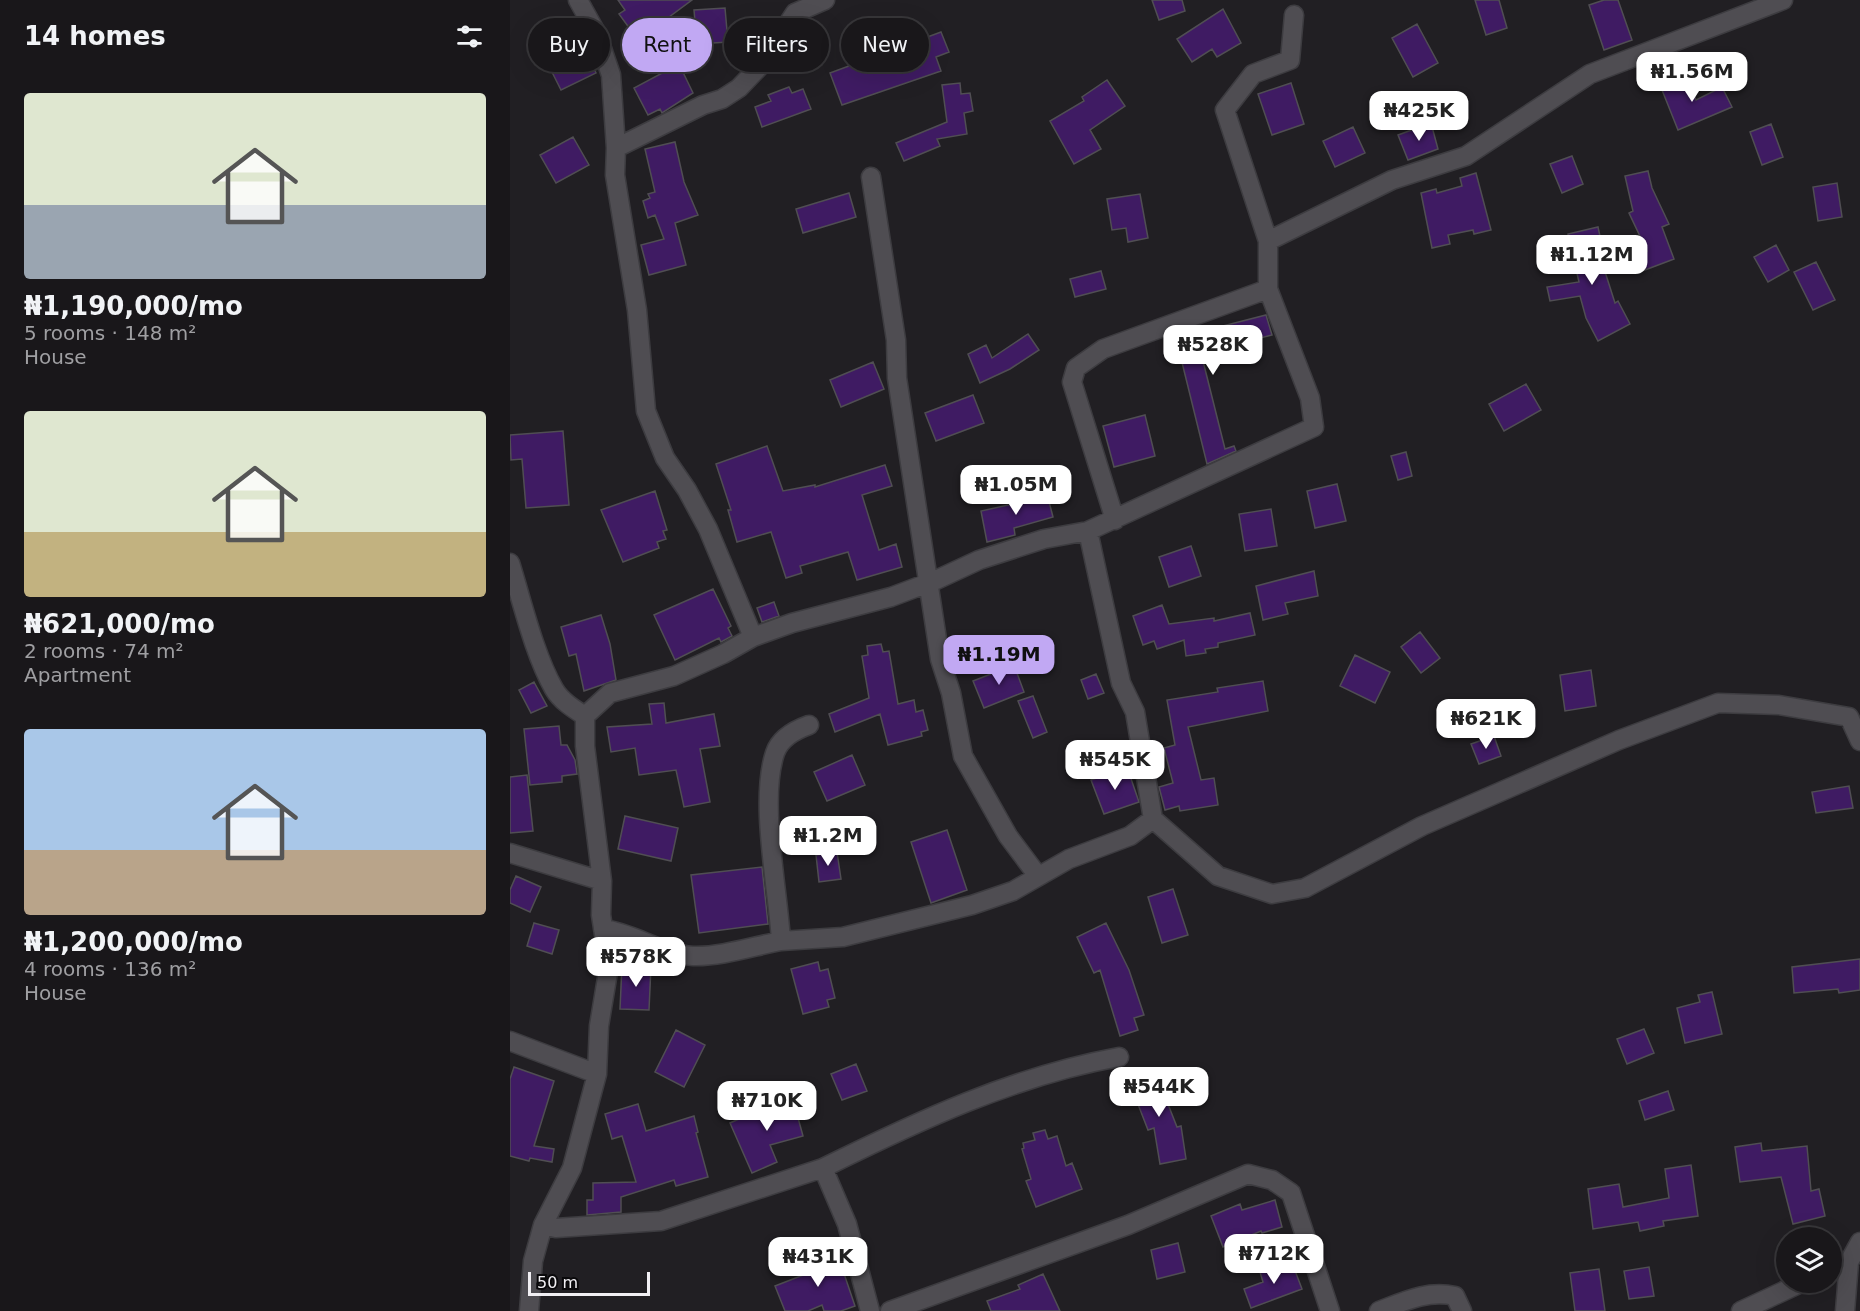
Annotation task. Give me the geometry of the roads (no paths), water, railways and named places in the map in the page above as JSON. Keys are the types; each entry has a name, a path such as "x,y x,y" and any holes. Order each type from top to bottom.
{"street":[{"path":"578,0 597,34 611,75 616,148 615,175 637,310 646,411 665,458 687,490 708,529 753,637"},
{"path":"616,148 703,105 722,99 739,88 761,65 795,13 825,0"},
{"path":"1268,241 1392,180 1466,156 1590,74 1783,0"},
{"path":"529,1311 532,1261 543,1225 572,1168 597,1074 599,1026 609,966 603,929 602,882 585,746 585,716 610,693 674,676 723,654 753,637 928,583 978,560 1044,539 1088,531 1314,427 1310,398 1268,289 1268,241 1226,110 1253,74 1290,60 1294,15"},
{"path":"871,177 896,340 897,378 940,659 951,693 963,756 1008,836 1038,876"},
{"path":"1115,520 1072,382 1076,368 1103,349 1268,289"},
{"path":"1088,531 1121,683 1135,712 1153,819 1218,876 1272,894 1305,888 1422,826 1619,740 1718,703 1779,705 1849,717 1860,741"},
{"path":"510,563 531,630 554,690 570,706 585,716"},
{"path":"781,941 770,815 770,784 776,751 792,731 809,725"},
{"path":"603,929 617,931 665,950 694,956 781,941 843,937 1013,891 1069,859 1130,836 1153,819"},
{"path":"510,853 602,882"},
{"path":"510,1041 597,1074"},
{"path":"543,1225 556,1228 661,1221 823,1168 929,1116 972,1099 1034,1078 1119,1057"},
{"path":"823,1168 847,1224 870,1311"},
{"path":"890,1311 1128,1225 1248,1174 1272,1180 1291,1193 1330,1311"},
{"path":"1845,1311 1854,1259 1860,1242"},
{"path":"1379,1311 1418,1296 1442,1293 1455,1296 1462,1311"},
{"path":"1741,1311 1779,1293"}]}
